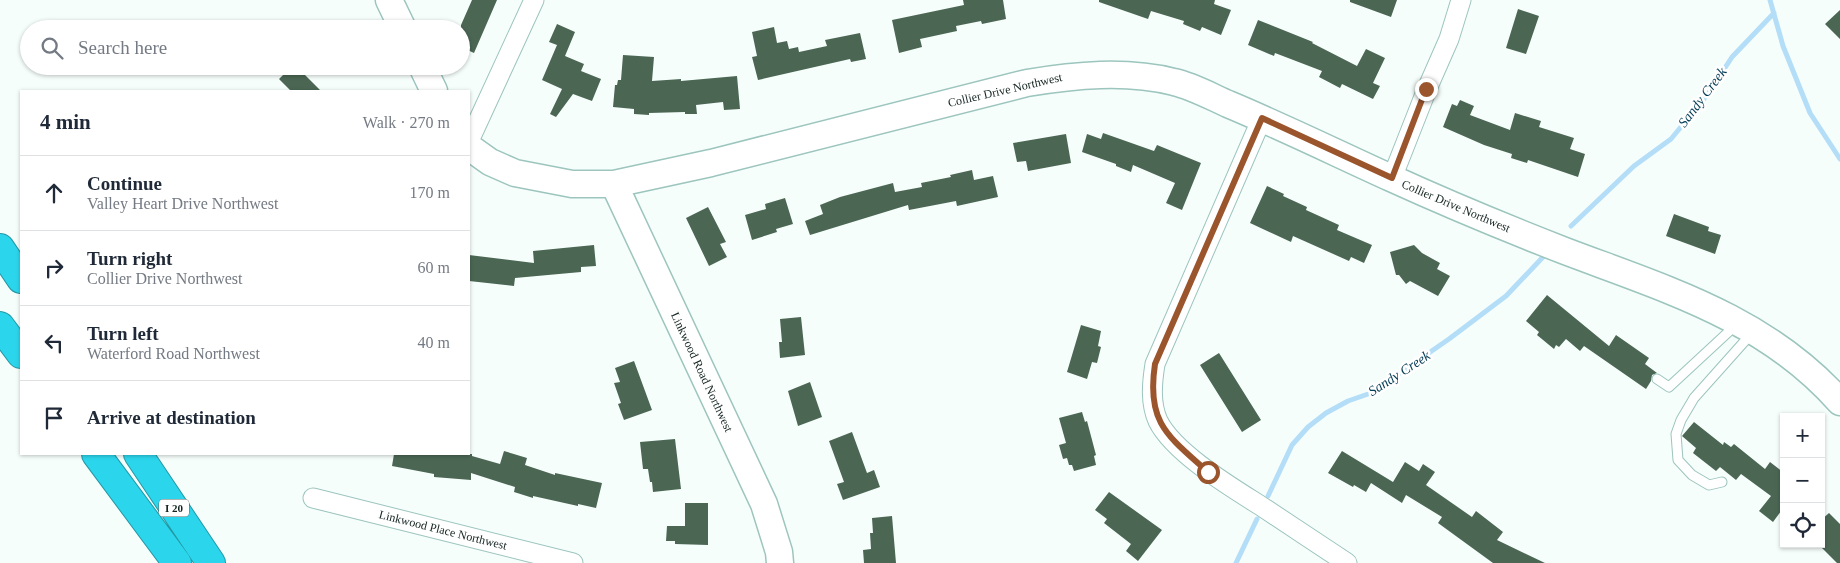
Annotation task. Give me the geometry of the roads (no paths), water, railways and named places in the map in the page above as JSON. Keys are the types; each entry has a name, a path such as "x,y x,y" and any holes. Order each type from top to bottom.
{"highway":[{"path":"0,248 20,278"},
{"path":"0,326 20,353"},
{"path":"97,455 177,563"},
{"name":"I 20","path":"139,455 211,563"}],"main road":[{"path":"389,0 399,20"},
{"name":"Collier Drive Northwest","path":"470,148 490,162 515,173 572,184 614,184 710,163 1027,83 1069,76 1122,74 1174,82 1262,118 1392,178 1526,236 1700,302 1772,342 1806,369 1840,402"},
{"path":"426,75 434,90"},
{"name":"Linkwood Road Northwest","path":"614,184 764,504 779,552 780,563"}],"street":[{"path":"470,139 534,0"},
{"path":"1392,178 1426,89 1449,39 1461,0"},
{"path":"1262,118 1155,364 1152,385 1154,406 1158,421 1172,439 1208,472 1347,563"},
{"name":"Linkwood Place Northwest","path":"313,498 573,563"}],"lane":[{"path":"1657,379 1669,387 1746,326"},
{"path":"1722,482 1709,485 1692,475 1678,460 1676,434 1681,420 1694,398 1746,326"}],"waterway":[{"path":"1770,0 1783,46 1810,113 1840,159"},
{"name":"Sandy Creek","path":"1571,226 1634,166 1671,139 1708,94 1732,57 1774,13"},
{"name":"Sandy Creek","path":"1268,496 1292,445 1308,427 1326,413 1348,401 1371,393 1449,339 1506,296 1543,257"},
{"name":"Sandy Creek","path":"1236,563 1257,519"}]}
